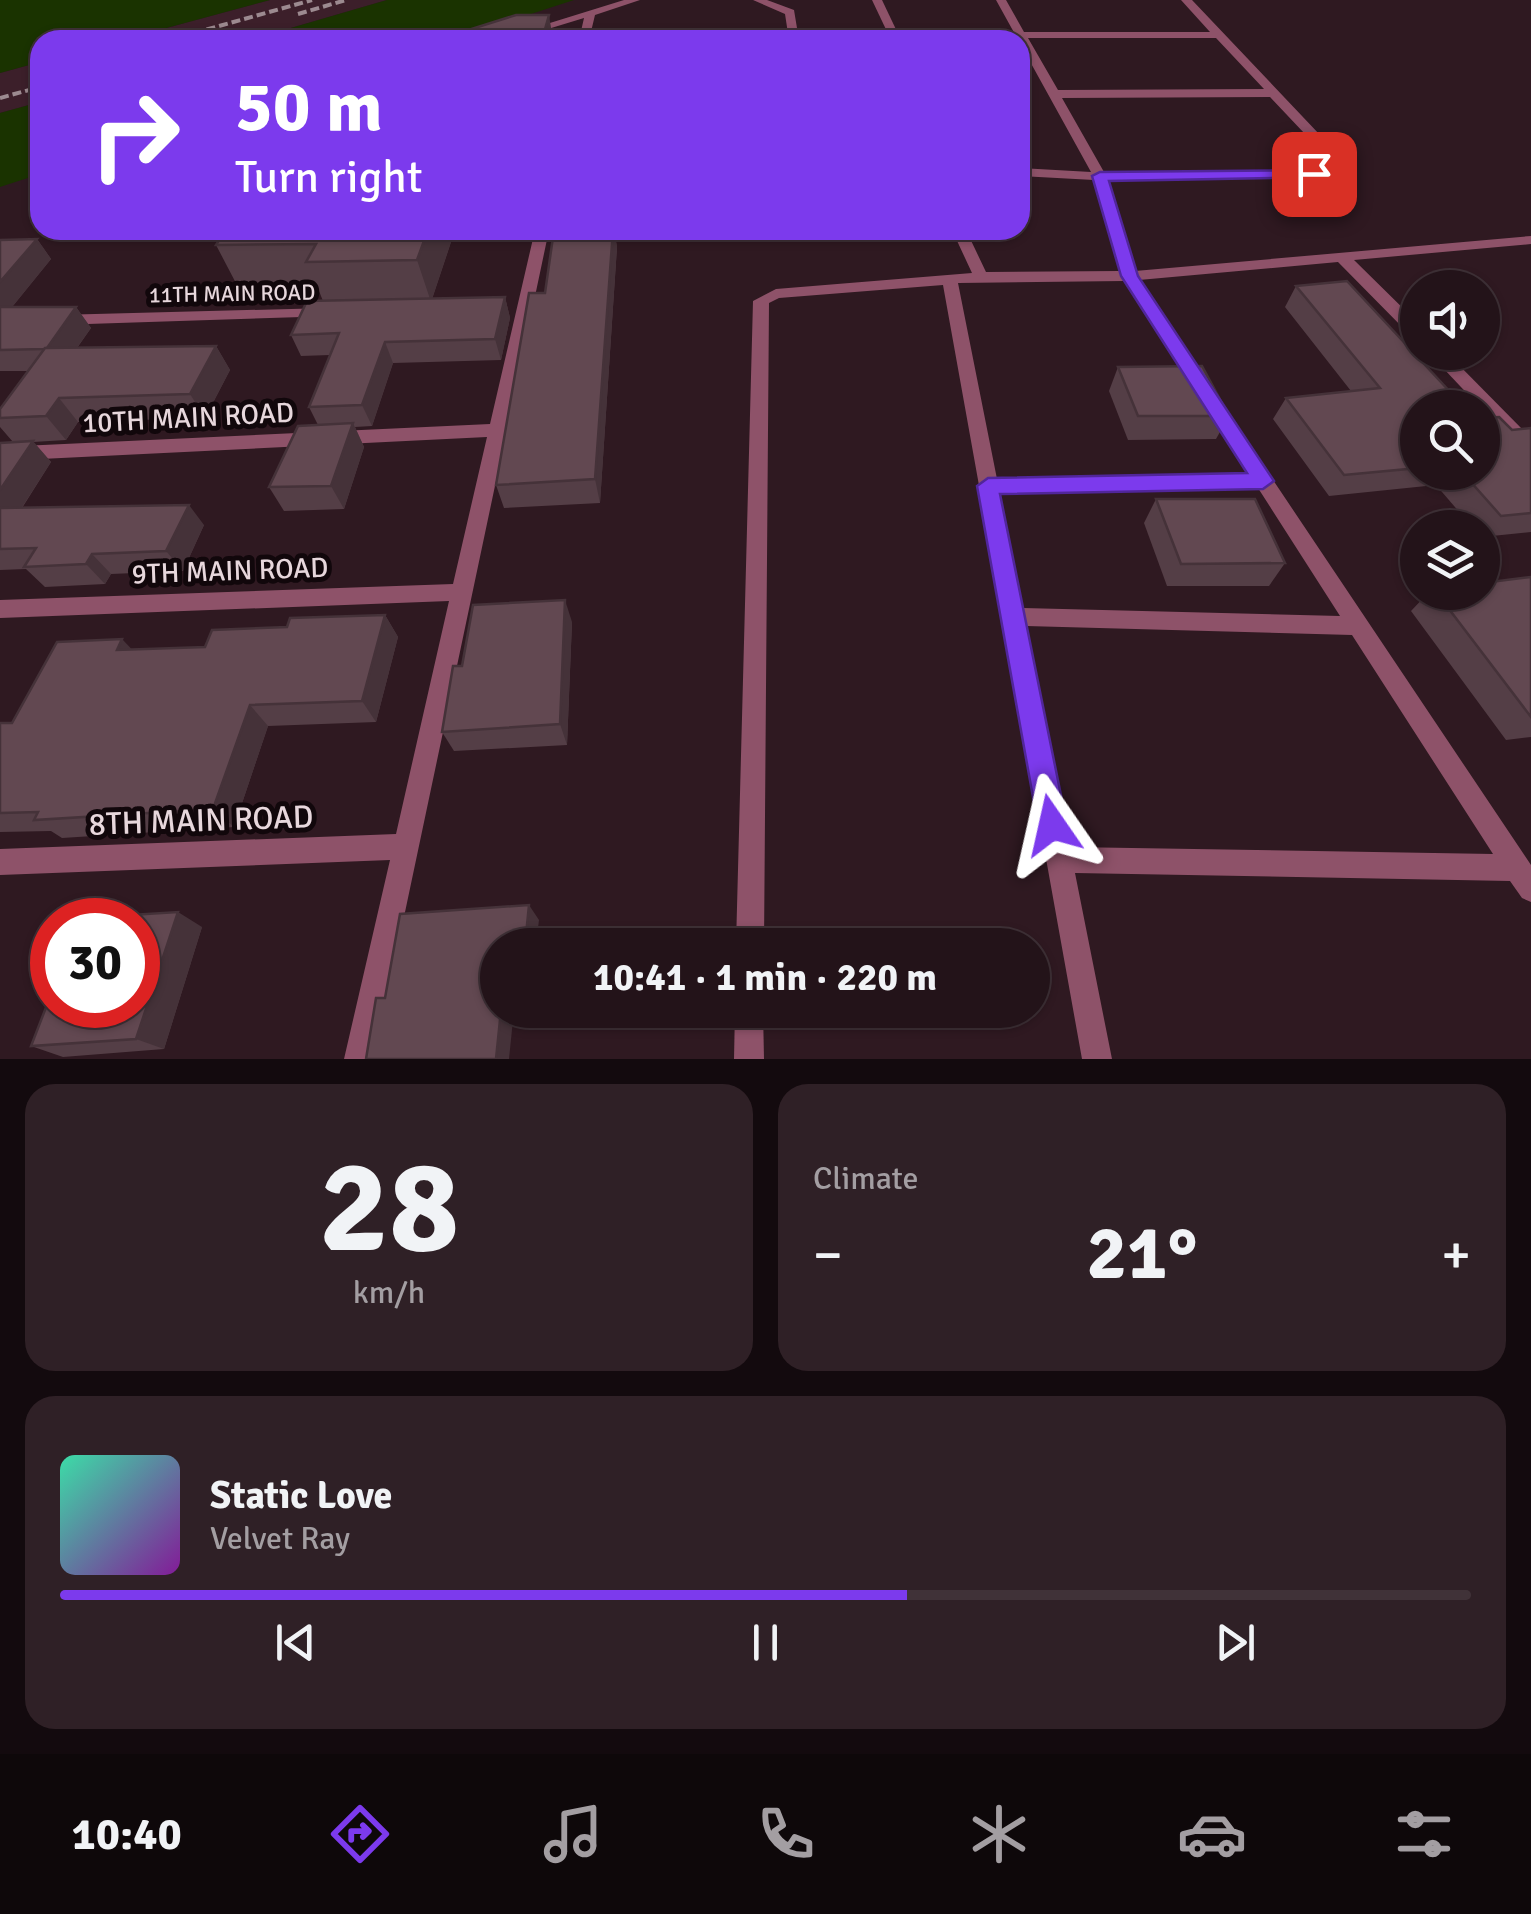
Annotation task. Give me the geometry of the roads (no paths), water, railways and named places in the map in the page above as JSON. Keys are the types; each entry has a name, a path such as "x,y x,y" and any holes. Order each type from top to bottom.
{"street":[{"path":"536,30 635,0"},
{"path":"758,0 790,12 793,30"},
{"path":"877,0 891,30"},
{"path":"1001,0 1019,30"},
{"path":"1030,172 1100,176 1350,174 1186,0"},
{"path":"586,30 590,15"},
{"path":"1030,35 1219,35"},
{"path":"1030,48 1100,176 1129,276 1524,878"},
{"path":"1058,94 1274,93"},
{"path":"358,1059 498,430 515,309 539,240"},
{"path":"964,240 981,277"},
{"path":"750,928 757,311 761,301 776,294 981,277 1129,276 1531,240"},
{"path":"1342,257 1400,315"},
{"path":"950,280 1097,1059"},
{"name":"11TH MAIN ROAD","path":"39,320 350,313"},
{"path":"1454,370 1531,449"},
{"name":"10TH MAIN ROAD","path":"0,454 498,430"},
{"path":"988,486 1263,481"},
{"name":"9TH MAIN ROAD","path":"0,608 462,592"},
{"path":"1012,617 1359,626"},
{"name":"8TH MAIN ROAD","path":"0,862 405,847"},
{"path":"1059,860 1524,878"},
{"path":"748,1059 749,1028"}],"railway":[{"path":"205,30 312,0"},
{"path":"298,14 346,0"},
{"path":"0,98 30,90"}]}
